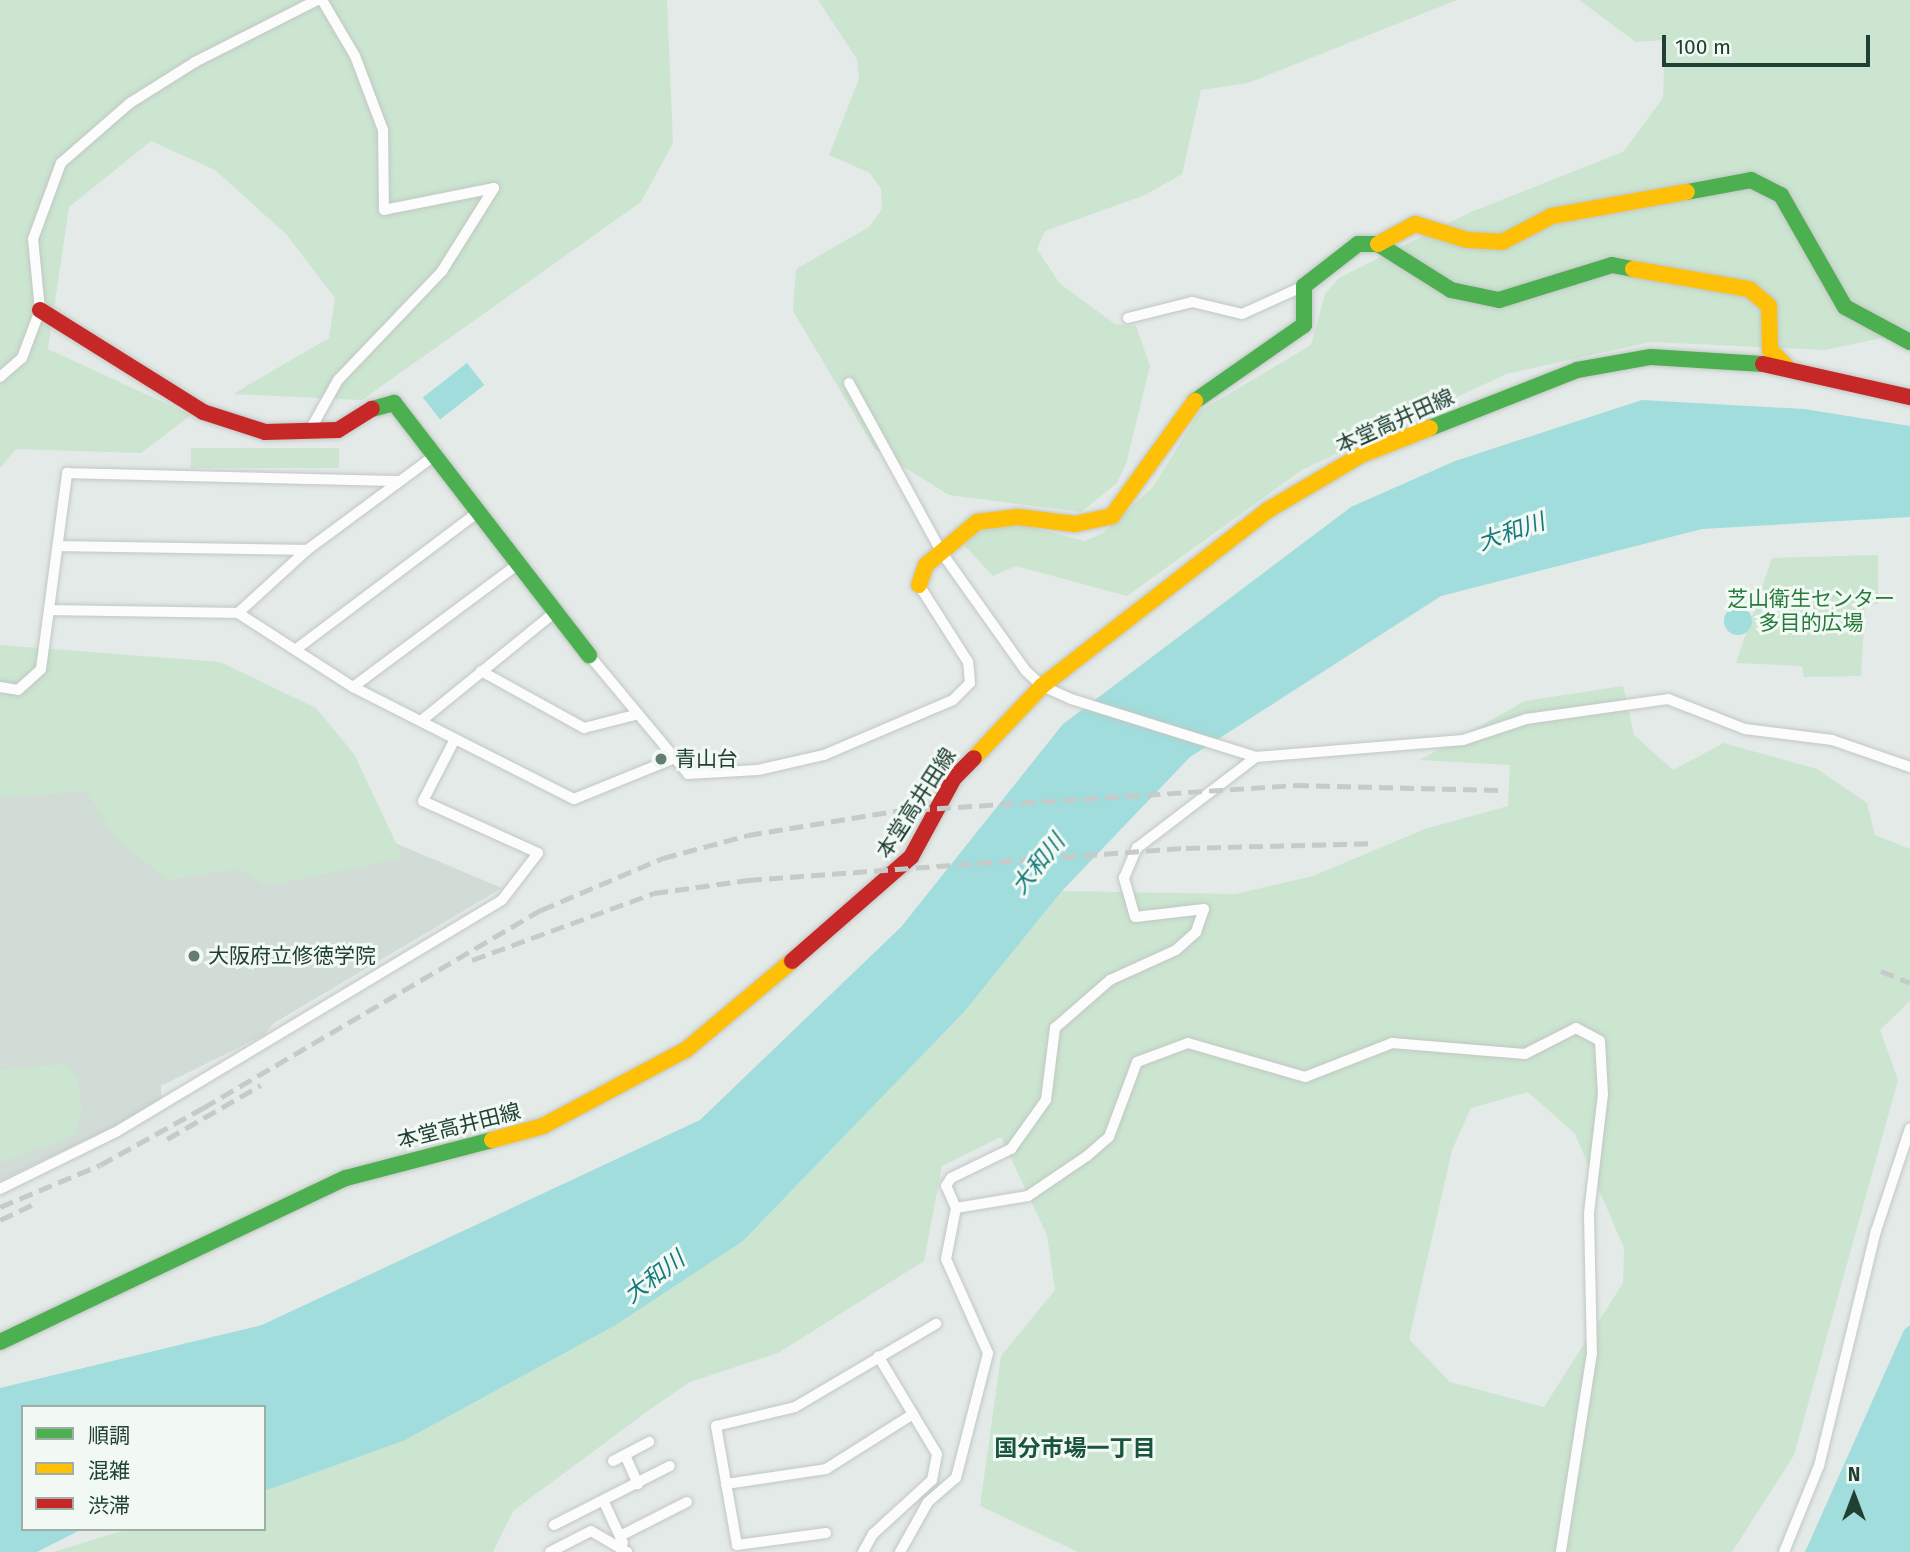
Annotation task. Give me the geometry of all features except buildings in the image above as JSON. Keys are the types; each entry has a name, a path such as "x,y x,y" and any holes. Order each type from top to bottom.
{"street":[{"path":"0,377 22,358 40,310 33,239 61,163 173,75 319,0 355,56 383,130 384,210 494,188 442,271 338,380 309,432"},
{"path":"1128,318 1192,302 1242,314 1304,286 1358,244 1378,244 1416,224 1466,240 1502,243 1552,216 1751,180 1781,195 1845,307 1910,342"},
{"path":"1378,244 1451,290 1499,300 1612,265 1749,289 1769,306 1770,350 1786,366"},
{"path":"40,310 203,412 265,432 338,430 385,401 394,403 670,760 688,774 758,770 824,755 953,700 970,684 968,662 919,585 926,565 977,522 1018,517 1075,524 1112,516 1194,402 1304,325 1304,286"},
{"name":"本堂高井田線","path":"0,1342 346,1178 521,1134 687,1048 885,884 911,857 954,778 1042,686 1268,510 1410,433 1577,370 1651,357 1734,357 1786,366 1910,397"},
{"path":"849,383 942,553 1042,686 1071,699 1256,757 1341,755 1463,740 1537,717 1668,699 1745,729 1832,740 1910,767"},
{"path":"239,614 307,550 435,456"},
{"path":"0,687 18,690 41,669 67,473 399,481"},
{"path":"299,647 478,512"},
{"path":"58,546 307,550"},
{"path":"353,687 518,564"},
{"path":"50,610 239,614 299,647 353,687 574,799 670,760"},
{"path":"421,721 555,612"},
{"path":"481,671 584,728 635,715"},
{"path":"0,1189 116,1132 502,900 538,853 423,801 455,739"},
{"path":"900,1552 928,1502 956,1478 988,1353 946,1259 956,1208 946,1186 951,1178 1012,1149 1046,1100 1055,1028 1110,980 1176,950 1196,932 1204,909 1135,917 1124,878 1137,848 1256,757"},
{"path":"956,1208 1028,1196 1087,1156 1109,1137 1137,1062 1165,1048 1188,1042 1305,1077 1392,1043 1525,1054 1576,1028 1594,1034 1600,1041 1603,1094 1589,1214 1595,1317 1561,1552"},
{"path":"1784,1552 1819,1466 1876,1231 1910,1128"},
{"path":"826,1533 737,1545 716,1426 795,1407 936,1324"},
{"path":"863,1552 873,1534 932,1480 937,1454 878,1356"},
{"path":"726,1484 827,1469 913,1414"},
{"path":"613,1461 649,1442"},
{"path":"625,1455 638,1484"},
{"path":"554,1525 604,1502 670,1466"},
{"path":"604,1502 624,1544"},
{"path":"624,1544 687,1502"},
{"path":"550,1552 591,1531 624,1544"}],"shaded area":[{"name":"大阪府立修徳学院","path":"0,773 371,833 502,888 274,1023 264,1035 161,1086 161,1104 0,1181"}],"green space":[{"path":"0,0 667,0 673,143 641,202 362,400 233,394 329,338 335,298 286,234 215,170 151,141 69,207 48,349 191,415 141,453 16,449 0,468"},
{"path":"818,0 1457,0 1248,83 1201,90 1182,174 1145,195 1045,231 1037,249 1060,284 1115,324 1136,326 1150,366 1126,464 1117,483 1081,512 949,495 875,449 793,311 796,269 869,227 882,209 881,189 870,173 829,155 859,79 857,59"},
{"path":"1579,0 1910,0 1910,332 1825,350 1650,342 1506,374 1302,470 1127,596 1016,566 993,576 965,546 978,531 1023,525 1085,541 1103,533 1153,487 1200,411 1311,345 1325,294 1339,278 1471,212 1623,152 1663,98 1665,40 1636,42"},
{"path":"191,448 339,448 339,468 191,468"},
{"name":"芝山衛生センター 多目的広場","path":"1878,555 1878,604 1865,604 1861,676 1804,677 1802,666 1736,663 1772,558"},
{"path":"0,645 220,662 316,708 354,754 403,858 267,886 238,869 167,880 116,838 86,791 0,798"},
{"path":"1623,686 1634,735 1673,770 1724,743 1817,769 1867,803 1875,835 1910,849 1910,1001 1880,1030 1898,1080 1794,1455 1732,1552 1078,1552 980,1506 1001,1356 1055,1290 1047,1235 1001,1137 942,1166 924,1261 778,1353 690,1382 513,1511 493,1552 54,1552 122,1531 266,1531 266,1489 743,1241 964,1012 1062,891 1236,894 1313,876 1425,829 1508,806 1510,765 1420,760 1525,701","holes":["1528,1092 1575,1134 1624,1248 1623,1283 1544,1407 1450,1382 1409,1339 1452,1150 1471,1108"]},
{"path":"66,1064 78,1078 82,1112 75,1135 0,1163 0,1070"}],"water":[{"path":"467,363 484,385 440,420 423,397"},
{"name":"大和川","path":"1642,400 1804,409 1910,426 1910,517 1702,529 1441,596 1190,757 1062,891 964,1012 743,1241 614,1326 405,1440 266,1490 266,1405 21,1405 21,1531 78,1531 37,1552 0,1552 0,1388 262,1325 700,1120 901,927 1063,724 1351,507 1455,461"},
{"path":"1738,607 1748,611 1752,621 1748,631 1738,635 1728,631 1724,621 1728,611"},
{"path":"1910,1325 1910,1552 1805,1552 1904,1330"}],"railway":[{"path":"0,1207 100,1165 203,1108 541,910 663,858 748,835 895,811 1295,785 1499,790"},
{"path":"472,960 654,893 748,880 1186,848 1371,843"},
{"path":"1881,971 1910,983"},
{"path":"167,1139 261,1085"},
{"path":"0,1220 38,1202"}],"traffic: fast":[{"path":"1687,192 1751,180 1781,195 1845,307 1910,342"},
{"path":"1195,401 1304,325 1304,286 1358,244 1378,244 1451,290 1499,300 1612,265 1633,269"},
{"path":"1430,428 1577,370 1651,357 1763,364"},
{"path":"372,409 394,403 589,655"},
{"path":"0,1342 346,1178 492,1140"}],"traffic: slow":[{"path":"1378,244 1415,224 1467,240 1502,242 1552,216 1687,192"},
{"path":"1633,269 1749,289 1769,306 1770,350 1786,366"},
{"path":"919,585 926,565 977,522 1018,517 1075,524 1112,516 1195,401"},
{"path":"974,758 1042,686 1268,510 1361,455 1430,428"},
{"path":"492,1140 543,1126 687,1049 792,961"}],"traffic: jam":[{"path":"40,310 203,412 265,432 338,430 372,409"},
{"path":"1763,364 1910,397"},
{"path":"792,961 911,857 954,778 974,758"}],"place":[{"name":"青山台","path":"661,759"},
{"name":"大阪府立修徳学院","path":"194,956"}],"district":[{"name":"国分市場一丁目","path":"1075,1448"}]}
